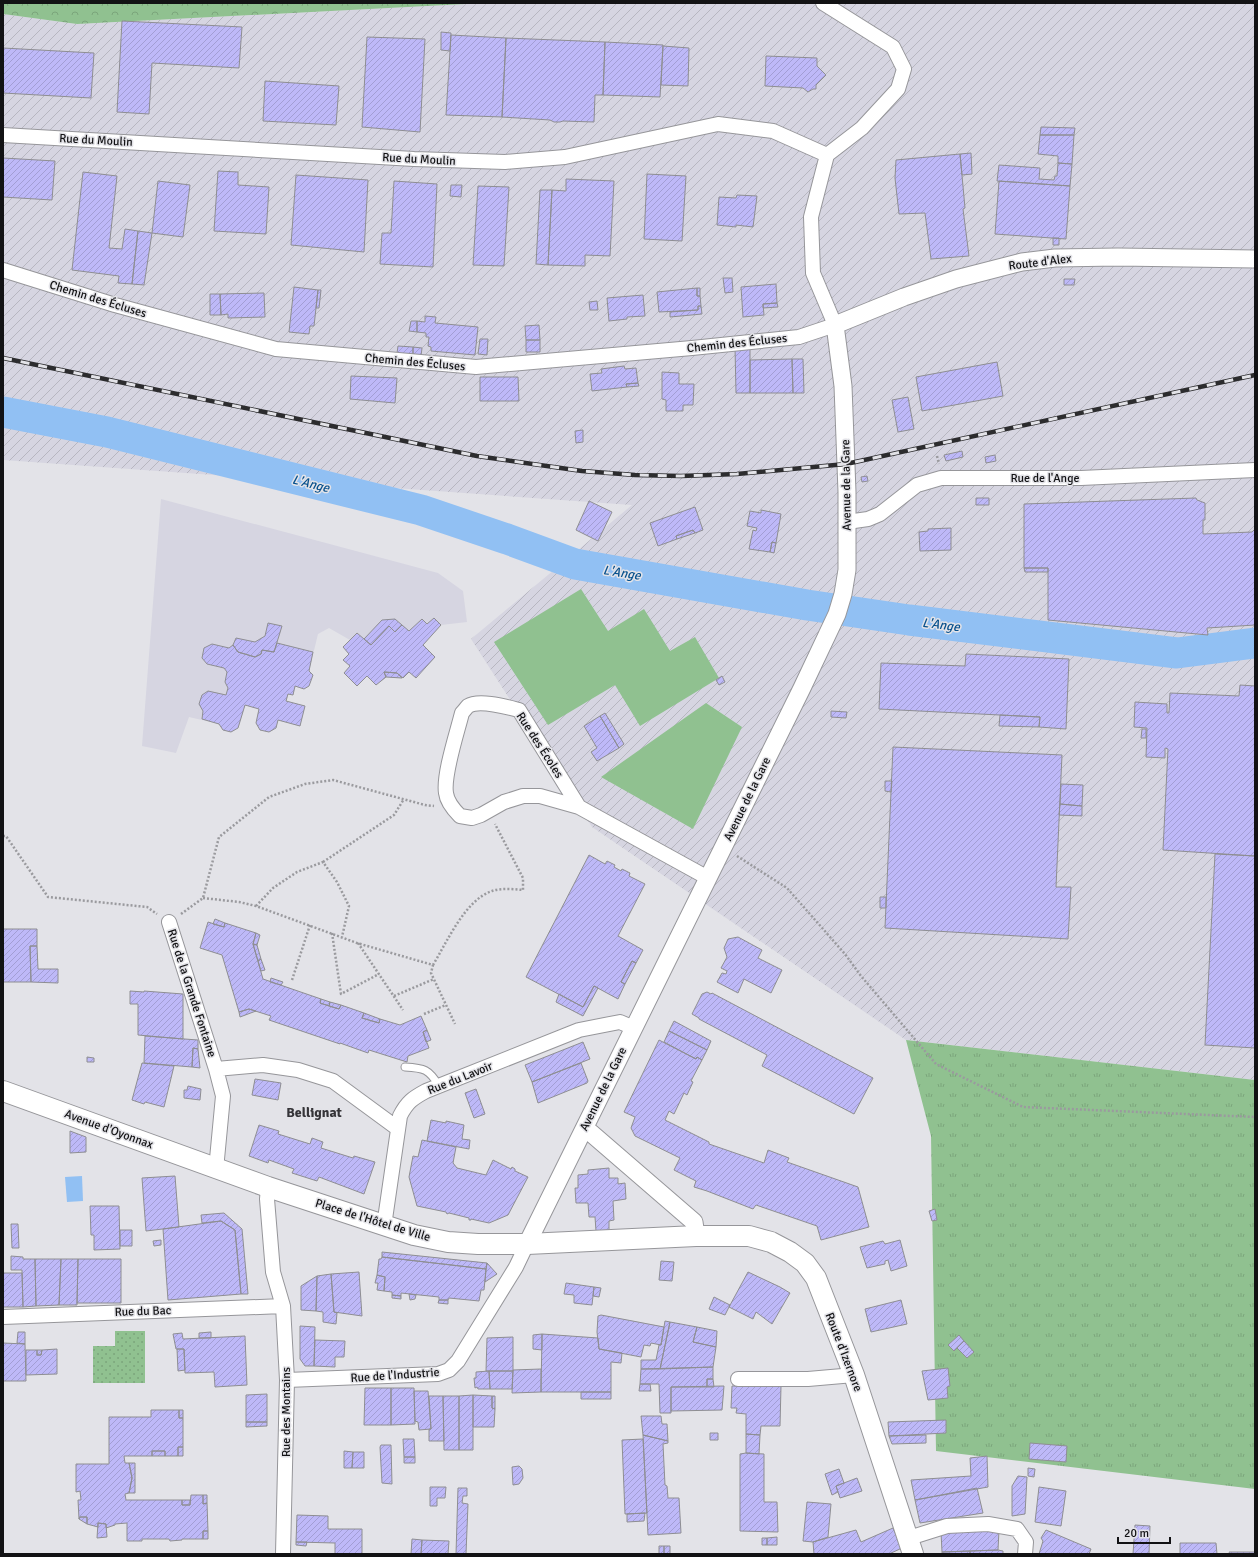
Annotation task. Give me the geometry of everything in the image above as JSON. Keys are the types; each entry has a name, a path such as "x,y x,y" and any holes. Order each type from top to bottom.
{"main road":[{"name":"Avenue d'Oyonnax","path":"3,1091 214,1167"},
{"name":"Place de l'Hôtel de Ville","path":"214,1167 268,1187 414,1235 448,1242 478,1244 528,1244"},
{"name":"Route d'Izernore","path":"528,1244 696,1236 749,1236 770,1242 790,1252 805,1263 816,1278 854,1375 911,1546"}],"street":[{"path":"823,3 893,47 904,69 898,90 862,128 827,155 810,217 813,273 835,325"},
{"name":"Rue du Moulin","path":"3,135 414,159 505,162 565,156 718,124 773,131 827,155"},
{"name":"Route d'Alex","path":"835,325 904,297 956,279 1022,262 1055,258 1111,257 1255,259"},
{"name":"Chemin des Écluses","path":"3,270 115,305 276,349 476,367 799,337 835,325"},
{"name":"Avenue de la Gare","path":"528,1244 829,634 837,614 843,594 847,570 847,485 843,386 835,325"},
{"name":"Rue de l'Ange","path":"847,522 868,519 880,514 917,485 941,478 1081,478 1255,470"},
{"name":"Rue des Écoles","path":"579,807 519,710 503,706 478,703 469,706 462,713 446,778 446,794 451,806 460,816 472,818 504,802 522,796 540,796 579,807 708,878"},
{"name":"Rue de la Grande Fontaine","path":"169,922 216,1069 223,1096 217,1159 214,1167"},
{"name":"Rue du Lavoir","path":"384,1226 397,1128 400,1116 406,1105 414,1097 579,1030 620,1022 634,1028"},
{"path":"216,1069 263,1065 298,1070 333,1081 397,1128"},
{"path":"584,1129 591,1133 694,1222 696,1236"},
{"name":"Rue des Montains","path":"268,1187 267,1199 273,1272 283,1306 287,1380 283,1554"},
{"name":"Rue de l'Industrie","path":"287,1380 415,1376 438,1374 449,1370 458,1361 516,1267 528,1244"},
{"name":"Rue du Bac","path":"3,1317 283,1306"},
{"path":"738,1379 808,1379 854,1375"},
{"path":"911,1546 947,1526 988,1524 1017,1529 1026,1542 1025,1554"}],"lane":[{"path":"405,1067 418,1068 429,1072 439,1086"}],"path":[{"path":"169,922 203,898 219,837 269,797 305,784 333,780 425,805 451,806"},
{"path":"256,906 273,888 297,872 323,862 394,815 404,800"},
{"path":"455,1024 431,973 433,965 462,916 479,898 492,891 503,889 523,890 523,878 488,811"},
{"name":"Rue de la Grande Fontaine","path":"5,836 48,897 146,907 169,922"},
{"path":"723,847 787,888 845,954 861,976 936,1064 1023,1107 1255,1117"},
{"path":"323,862 337,882 349,906 342,937"},
{"path":"203,898 240,902 256,906 357,943 433,965"},
{"path":"292,980 310,925"},
{"path":"332,933 341,994 379,974"},
{"path":"357,943 403,1010"},
{"path":"394,996 434,979"},
{"path":"424,1014 446,1005"}],"shaded area":[{"path":"485,3 1255,3 1255,1080 906,1040 592,827 471,639 632,505 3,460 3,14 77,24"},
{"path":"161,499 438,573 463,591 467,622 441,625 423,644 435,657 416,678 409,672 403,678 386,677 376,685 367,676 357,686 344,673 350,666 343,660 349,654 343,647 350,640 329,628 318,634 309,671 313,675 296,686 293,695 288,694 286,701 300,726 278,720 276,728 269,732 260,730 256,723 259,709 245,705 238,728 231,732 223,730 219,724 189,717 176,753 142,746"}],"green space":[{"path":"3,3 485,3 77,24 3,14"},
{"path":"581,589 608,631 644,609 670,651 695,637 719,678 640,726 615,685 548,725 494,642"},
{"path":"706,703 742,727 693,829 601,777"},
{"path":"906,1040 1255,1080 1255,1489 936,1451 931,1136"},
{"path":"115,1331 145,1331 145,1383 93,1383 93,1346 115,1346"}],"water":[{"path":"82,1176 83,1201 67,1202 65,1177"}],"building":[{"path":"122,21 242,27 239,68 152,63 149,114 117,112"},
{"path":"441,32 451,33 450,51 441,50"},
{"path":"451,35 506,38 502,117 446,115"},
{"path":"367,37 425,39 420,132 362,127"},
{"path":"506,38 605,42 603,95 595,95 594,122 554,122 550,120 502,117"},
{"path":"605,42 663,45 660,97 603,95"},
{"path":"663,46 689,48 688,86 661,85"},
{"path":"3,48 94,53 91,98 3,93"},
{"path":"766,56 817,58 817,66 826,75 816,85 816,89 808,92 803,88 765,86"},
{"path":"265,81 339,86 336,125 263,121"},
{"path":"1041,127 1075,128 1074,135 1040,135"},
{"path":"1040,135 1074,135 1072,164 1058,163 1058,156 1038,154"},
{"path":"971,153 972,174 962,175 960,154"},
{"path":"960,154 965,208 963,209 969,256 931,259 925,213 899,214 895,178 896,160"},
{"path":"3,158 55,161 52,200 3,197"},
{"path":"1058,163 1072,164 1070,186 997,181 999,165 1040,168 1039,179 1054,180 1055,176 1057,176"},
{"path":"218,171 238,172 238,185 269,187 266,234 214,231"},
{"path":"83,172 117,176 109,248 122,249 125,229 138,231 132,284 118,283 119,276 72,270"},
{"path":"647,174 686,176 682,241 644,239"},
{"path":"296,175 368,180 364,252 291,245"},
{"path":"566,179 614,181 610,256 585,255 585,266 548,265 552,190 566,191"},
{"path":"158,181 190,185 183,237 152,233"},
{"path":"394,181 437,184 433,267 380,264 382,233 391,233"},
{"path":"999,181 1070,186 1066,239 995,234"},
{"path":"451,185 462,185 461,197 450,196"},
{"path":"478,186 509,187 504,266 473,265"},
{"path":"540,190 552,190 548,265 536,264"},
{"path":"737,195 757,196 753,227 717,225 719,197 736,198"},
{"path":"138,231 152,233 144,285 132,284"},
{"path":"1053,238 1059,238 1059,245 1053,245"},
{"path":"723,278 732,278 733,292 725,293"},
{"path":"1064,279 1075,279 1074,285 1064,285"},
{"path":"776,284 777,303 763,304 764,315 743,317 741,287"},
{"path":"294,287 318,290 314,326 310,326 309,334 289,332"},
{"path":"697,288 697,296 700,296 701,306 698,306 698,310 659,312 657,292"},
{"path":"697,288 700,288 700,296 697,296"},
{"path":"318,290 321,290 319,308 316,308"},
{"path":"264,293 265,317 228,318 228,314 221,315 220,294"},
{"path":"210,294 220,294 221,315 210,315"},
{"path":"643,295 645,316 627,317 627,319 609,321 607,298"},
{"path":"597,301 598,310 590,310 589,302"},
{"path":"777,303 778,307 763,308 763,304"},
{"path":"698,306 701,306 702,314 670,317 670,312 698,310"},
{"path":"425,316 436,317 435,323 478,327 475,355 431,351 431,347 428,346 429,337 426,337 426,333 417,332 417,321 425,322"},
{"path":"411,321 417,321 417,332 409,331"},
{"path":"539,325 540,340 526,340 525,326"},
{"path":"480,339 488,339 487,355 478,354"},
{"path":"526,340 540,340 540,352 526,352"},
{"path":"750,345 750,393 736,393 735,347"},
{"path":"398,346 413,347 413,355 397,353"},
{"path":"413,347 422,348 421,356 413,355"},
{"path":"792,359 803,359 804,393 793,393"},
{"path":"792,359 793,393 750,393 750,360"},
{"path":"997,362 1003,396 922,411 916,377"},
{"path":"624,366 625,369 636,368 638,383 626,384 627,387 592,391 590,374 602,373 601,369"},
{"path":"662,372 679,373 679,384 694,384 693,405 683,405 683,411 666,411 666,400 662,399"},
{"path":"351,376 397,378 395,403 350,399"},
{"path":"480,377 518,377 519,401 480,401"},
{"path":"638,383 639,386 627,387 626,384"},
{"path":"908,397 914,429 898,432 892,400"},
{"path":"583,430 583,442 576,443 575,431"},
{"path":"962,451 963,457 946,461 944,455"},
{"path":"995,455 996,461 986,463 985,457"},
{"path":"867,476 868,481 862,482 861,477"},
{"path":"976,498 989,498 989,505 976,505"},
{"path":"1196,498 1197,500 1205,503 1203,534 1252,532 1255,529 1255,625 1207,628 1208,635 1048,620 1048,568 1024,568 1024,504"},
{"path":"589,501 612,512 598,541 576,530"},
{"path":"695,507 703,530 695,533 693,530 676,536 677,539 658,546 650,523"},
{"path":"761,510 781,514 776,543 772,542 770,552 749,549 753,530 756,531 757,528 747,526 750,511 761,513"},
{"path":"951,528 951,550 920,551 919,532 928,531 928,529"},
{"path":"693,530 695,533 677,539 676,536"},
{"path":"772,542 776,543 774,553 770,552"},
{"path":"1024,568 1048,568 1048,572 1025,572"},
{"path":"434,618 441,625 423,645 435,657 416,678 409,672 403,678 397,673 384,672 386,677 376,685 367,676 357,686 344,673 350,666 343,660 349,654 343,647 357,633 371,645 389,626 395,632 402,625 409,631 422,619 427,624"},
{"path":"395,619 402,625 395,632 389,626 371,645 364,639 382,620"},
{"path":"268,623 282,626 274,652 262,650 261,654 255,657 238,652 233,645 236,638 255,642 265,636"},
{"path":"277,643 313,652 309,671 313,675 309,686 304,689 295,686 293,695 288,694 286,701 305,706 300,726 278,720 276,728 269,732 260,730 256,723 259,709 245,705 238,728 231,732 223,730 219,724 202,719 203,711 199,704 202,695 208,691 226,695 228,688 225,682 227,672 224,668 207,664 202,658 204,648 212,644 229,648 233,645 238,652 255,657 261,654 262,650 274,652"},
{"path":"966,654 1069,659 1066,729 1039,727 1040,717 879,709 881,663 965,666"},
{"path":"384,672 397,673 402,678 386,677"},
{"path":"722,676 725,682 719,685 716,680"},
{"path":"1240,685 1255,686 1255,856 1163,850 1168,749 1165,748 1165,758 1146,757 1147,728 1134,727 1135,702 1167,704 1167,713 1169,713 1170,693 1239,696"},
{"path":"831,711 847,712 846,718 831,717"},
{"path":"605,713 624,744 619,748 600,716"},
{"path":"1000,715 1040,717 1039,727 999,726"},
{"path":"600,716 619,748 597,761 591,752 597,748 584,726"},
{"path":"1142,729 1146,729 1146,738 1141,738"},
{"path":"893,747 1062,755 1056,887 1071,887 1068,939 885,928"},
{"path":"885,781 892,781 891,792 885,791"},
{"path":"1061,784 1083,785 1082,806 1060,804"},
{"path":"1060,804 1082,806 1082,816 1059,815"},
{"path":"1215,854 1255,856 1255,1048 1205,1045"},
{"path":"589,855 605,864 607,861 615,865 614,867 621,871 622,869 630,873 629,876 645,884 618,936 643,950 636,963 632,961 621,982 625,984 618,999 594,986 583,1007 526,977"},
{"path":"880,897 886,897 886,908 880,908"},
{"path":"215,919 225,923 224,927 213,924"},
{"path":"208,922 224,927 225,923 256,933 253,944 263,979 321,999 320,1003 339,1009 341,1005 364,1013 362,1018 379,1023 380,1019 400,1025 421,1016 427,1030 423,1032 429,1048 408,1056 407,1062 369,1050 368,1053 340,1044 269,1020 271,1016 249,1009 239,1012 222,955 200,948"},
{"path":"3,929 37,929 37,946 30,946 31,982 3,982"},
{"path":"256,933 260,935 257,945 253,944"},
{"path":"738,937 762,950 758,958 782,970 771,993 744,979 738,993 717,982 722,973 726,974 727,971 721,968 727,957 724,948 728,939"},
{"path":"253,944 257,945 261,959 258,961"},
{"path":"30,946 37,946 38,969 58,969 58,983 31,982"},
{"path":"261,959 265,970 261,971 258,961"},
{"path":"632,961 636,963 625,984 621,982"},
{"path":"271,978 283,982 281,985 270,982"},
{"path":"594,986 598,988 583,1016 556,1002 559,994 583,1007"},
{"path":"130,991 183,994 183,1039 138,1035 138,1004 130,1004"},
{"path":"707,992 712,993 873,1078 854,1114 762,1066 767,1055 692,1014 702,994"},
{"path":"321,999 330,1002 329,1006 320,1003"},
{"path":"330,1002 341,1005 339,1009 329,1006"},
{"path":"249,1009 256,1011 240,1017 239,1012"},
{"path":"364,1013 380,1019 379,1023 362,1018"},
{"path":"674,1021 711,1041 707,1050 669,1031"},
{"path":"427,1030 431,1040 426,1042 423,1032"},
{"path":"669,1031 707,1050 702,1060 697,1057 696,1059 664,1042"},
{"path":"145,1036 198,1040 198,1049 193,1048 192,1067 144,1063"},
{"path":"659,1040 696,1059 697,1057 702,1060 691,1081 693,1082 687,1095 684,1093 674,1114 669,1111 665,1120 709,1142 709,1144 764,1163 768,1150 789,1158 787,1162 858,1187 869,1227 821,1240 817,1226 756,1205 753,1209 694,1187 696,1181 674,1170 680,1158 635,1136 631,1128 635,1117 624,1112"},
{"path":"583,1042 590,1059 532,1082 525,1065"},
{"path":"193,1048 198,1049 200,1068 192,1067"},
{"path":"87,1057 94,1058 94,1062 87,1062"},
{"path":"142,1063 174,1066 164,1107 145,1102 144,1104 132,1100"},
{"path":"581,1063 588,1081 587,1083 538,1103 532,1082"},
{"path":"255,1079 281,1083 278,1100 252,1095"},
{"path":"188,1086 201,1089 200,1100 184,1098 184,1090 187,1090"},
{"path":"476,1089 485,1114 474,1118 465,1093"},
{"path":"431,1120 446,1123 446,1121 464,1125 462,1139 470,1140 469,1149 427,1141"},
{"path":"259,1125 279,1131 278,1134 310,1144 312,1138 323,1142 321,1148 353,1158 354,1156 375,1162 364,1194 319,1177 317,1181 292,1173 294,1169 269,1160 268,1163 249,1156"},
{"path":"70,1131 86,1137 86,1152 70,1153"},
{"path":"422,1140 456,1147 453,1163 457,1168 486,1175 493,1160 511,1169 512,1167 515,1171 528,1177 508,1215 489,1223 471,1219 469,1220 469,1218 417,1206 409,1177 413,1156 418,1157"},
{"path":"609,1168 609,1178 618,1178 618,1184 625,1183 626,1199 613,1201 614,1220 609,1221 609,1230 596,1231 595,1217 589,1217 588,1203 576,1203 575,1188 578,1188 578,1175 588,1174 588,1170"},
{"path":"175,1176 179,1227 146,1231 142,1178"},
{"path":"90,1206 119,1206 120,1249 94,1250 94,1235 91,1235"},
{"path":"935,1209 937,1220 932,1221 929,1211"},
{"path":"224,1213 242,1229 248,1294 241,1294 235,1230 221,1221 202,1223 201,1215"},
{"path":"221,1221 235,1230 241,1294 168,1300 163,1229"},
{"path":"11,1224 18,1224 19,1248 12,1248"},
{"path":"120,1230 132,1230 132,1246 120,1246"},
{"path":"161,1240 161,1245 154,1246 153,1241"},
{"path":"900,1240 907,1266 891,1271 888,1260 885,1261 885,1264 867,1268 860,1247 883,1241 885,1244"},
{"path":"382,1252 487,1263 486,1269 382,1257"},
{"path":"11,1256 23,1257 23,1259 35,1259 36,1306 23,1307 22,1270 11,1270"},
{"path":"382,1257 486,1269 484,1290 481,1290 479,1301 449,1298 448,1300 439,1300 439,1297 401,1293 401,1296 392,1295 392,1292 384,1291 385,1277 377,1275 379,1259"},
{"path":"35,1259 61,1259 59,1305 36,1306"},
{"path":"61,1259 78,1259 77,1305 59,1305"},
{"path":"78,1259 121,1259 121,1303 77,1303"},
{"path":"661,1261 674,1262 672,1281 659,1280"},
{"path":"487,1263 497,1274 485,1282 486,1269"},
{"path":"359,1272 362,1316 334,1312 331,1274"},
{"path":"748,1272 790,1293 772,1324 756,1312 753,1319 729,1307"},
{"path":"3,1273 22,1273 23,1307 3,1307"},
{"path":"331,1274 334,1312 337,1313 336,1324 323,1322 323,1312 316,1311 317,1276"},
{"path":"377,1275 385,1277 384,1291 377,1290 378,1283 375,1283"},
{"path":"317,1276 316,1311 301,1310 301,1286"},
{"path":"566,1283 594,1287 592,1305 574,1303 574,1295 564,1294"},
{"path":"594,1287 601,1288 599,1297 593,1296"},
{"path":"409,1294 416,1295 415,1299 410,1300"},
{"path":"392,1295 401,1296 401,1299 392,1298"},
{"path":"714,1297 730,1305 725,1315 709,1309"},
{"path":"439,1300 448,1300 448,1304 438,1303"},
{"path":"901,1300 907,1324 871,1332 865,1309"},
{"path":"601,1315 664,1327 661,1345 651,1343 650,1346 644,1345 641,1357 599,1349 597,1332 598,1316"},
{"path":"665,1321 670,1322 660,1369 641,1369 641,1360 656,1360 659,1345 661,1345"},
{"path":"670,1322 697,1327 693,1342 716,1347 713,1367 660,1369"},
{"path":"300,1326 315,1327 314,1366 305,1366 300,1359"},
{"path":"697,1327 717,1331 716,1347 693,1342"},
{"path":"18,1332 25,1332 25,1344 17,1343"},
{"path":"211,1332 211,1338 199,1338 199,1333"},
{"path":"182,1333 183,1339 245,1336 247,1385 215,1387 214,1372 185,1373 184,1349 176,1349 173,1334"},
{"path":"542,1334 598,1338 599,1349 622,1353 621,1363 611,1362 611,1392 541,1392"},
{"path":"542,1334 542,1350 533,1349 533,1335"},
{"path":"959,1335 964,1341 954,1351 948,1345"},
{"path":"513,1337 513,1371 486,1371 487,1338"},
{"path":"315,1340 345,1341 344,1357 335,1357 335,1367 314,1366"},
{"path":"964,1341 974,1352 967,1358 957,1348"},
{"path":"3,1343 25,1344 26,1381 3,1381"},
{"path":"57,1349 57,1374 26,1375 26,1350 37,1350 37,1355 41,1355 42,1350"},
{"path":"177,1349 184,1349 185,1370 178,1371"},
{"path":"37,1350 42,1350 41,1355 37,1355"},
{"path":"713,1367 713,1379 707,1379 707,1387 671,1387 671,1413 660,1413 659,1384 640,1384 641,1369"},
{"path":"948,1368 950,1386 947,1387 948,1398 928,1400 922,1371"},
{"path":"541,1369 541,1392 512,1393 513,1370"},
{"path":"489,1371 513,1371 512,1389 490,1389"},
{"path":"489,1371 490,1389 475,1388 474,1378 476,1378 476,1372"},
{"path":"707,1379 713,1379 714,1387 707,1387"},
{"path":"640,1384 650,1384 651,1391 639,1391"},
{"path":"724,1386 722,1410 671,1411 671,1387"},
{"path":"732,1386 781,1386 780,1426 761,1426 760,1435 746,1434 746,1414 736,1413 737,1408 731,1408"},
{"path":"365,1388 391,1388 391,1425 364,1425"},
{"path":"391,1388 414,1388 415,1424 391,1425"},
{"path":"414,1391 428,1391 431,1429 419,1430 418,1422 415,1421"},
{"path":"581,1392 611,1392 611,1399 581,1399"},
{"path":"267,1394 267,1422 246,1422 246,1395"},
{"path":"473,1395 473,1450 459,1450 459,1396"},
{"path":"473,1395 492,1396 492,1408 495,1409 494,1427 473,1427"},
{"path":"429,1396 443,1396 444,1441 429,1441 429,1429 431,1429"},
{"path":"443,1396 459,1396 459,1450 444,1450"},
{"path":"492,1396 495,1396 495,1409 492,1408"},
{"path":"151,1410 179,1410 179,1418 183,1418 183,1447 178,1447 178,1456 165,1456 165,1451 152,1451 152,1456 124,1456 125,1463 129,1463 132,1478 129,1493 125,1494 126,1500 182,1500 182,1505 190,1505 191,1495 203,1495 203,1504 207,1503 208,1531 203,1531 203,1539 182,1539 170,1541 169,1539 142,1539 142,1541 127,1541 127,1523 115,1524 106,1528 106,1524 98,1523 98,1527 87,1524 87,1517 80,1517 79,1519 78,1500 81,1500 80,1491 76,1492 76,1464 109,1464 109,1417 151,1417"},
{"path":"179,1410 183,1410 183,1418 179,1418"},
{"path":"641,1416 661,1416 662,1424 667,1424 668,1441 643,1435"},
{"path":"946,1420 946,1433 889,1436 888,1422"},
{"path":"246,1422 267,1422 267,1426 246,1427"},
{"path":"710,1433 718,1433 718,1440 710,1440"},
{"path":"746,1434 760,1435 759,1454 746,1453"},
{"path":"643,1435 668,1441 668,1443 663,1444 665,1485 667,1486 668,1498 679,1498 681,1533 648,1535"},
{"path":"926,1435 926,1443 892,1444 889,1436"},
{"path":"403,1439 414,1439 415,1457 404,1457"},
{"path":"643,1439 647,1513 625,1514 622,1440"},
{"path":"1030,1443 1067,1446 1066,1462 1029,1459"},
{"path":"381,1445 391,1445 392,1484 382,1483"},
{"path":"178,1447 183,1447 183,1456 178,1456"},
{"path":"152,1451 165,1451 165,1456 152,1456"},
{"path":"344,1451 353,1452 352,1468 344,1468"},
{"path":"353,1452 364,1452 364,1468 352,1468"},
{"path":"740,1454 764,1454 764,1502 777,1502 778,1532 740,1531"},
{"path":"987,1456 988,1487 915,1500 911,1480 971,1476 970,1458"},
{"path":"404,1457 415,1457 415,1463 404,1463"},
{"path":"129,1463 135,1463 135,1493 129,1493 132,1478"},
{"path":"519,1466 522,1469 523,1478 519,1484 513,1485 512,1467"},
{"path":"1028,1468 1035,1469 1034,1477 1028,1476"},
{"path":"839,1469 844,1483 836,1486 838,1492 832,1495 825,1474"},
{"path":"1018,1476 1027,1477 1025,1514 1012,1516 1012,1486"},
{"path":"857,1478 862,1491 840,1498 836,1486"},
{"path":"430,1487 446,1487 445,1498 437,1498 437,1506 430,1506"},
{"path":"1039,1487 1066,1491 1061,1526 1035,1522"},
{"path":"458,1488 467,1488 467,1496 463,1496 462,1503 468,1504 466,1554 456,1554"},
{"path":"977,1488 983,1513 920,1523 915,1500"},
{"path":"203,1495 207,1495 207,1503 203,1504"},
{"path":"182,1500 190,1500 190,1505 182,1505"},
{"path":"807,1502 831,1504 828,1537 813,1542 803,1541"},
{"path":"645,1513 644,1521 627,1522 627,1514"},
{"path":"297,1515 328,1516 328,1529 362,1529 362,1554 335,1554 335,1543 296,1542"},
{"path":"80,1517 87,1517 87,1524 79,1519"},
{"path":"98,1523 106,1524 107,1537 97,1538"},
{"path":"1135,1525 1150,1526 1149,1554 1133,1554"},
{"path":"893,1528 902,1548 889,1554 814,1554 813,1542 856,1530 861,1542"},
{"path":"999,1530 998,1550 942,1552 941,1532"},
{"path":"1046,1530 1091,1549 1089,1554 1039,1554 1043,1541 1041,1538"},
{"path":"203,1531 208,1531 208,1539 203,1539"},
{"path":"777,1537 777,1545 767,1545 767,1538"},
{"path":"762,1538 767,1538 767,1545 762,1545"},
{"path":"412,1539 422,1540 421,1554 411,1554"},
{"path":"422,1540 449,1541 448,1554 421,1554"},
{"path":"296,1542 307,1542 306,1546 296,1545"},
{"path":"1180,1543 1216,1543 1217,1554 1180,1554"},
{"path":"659,1546 664,1546 664,1554 659,1554"},
{"path":"664,1546 670,1546 670,1554 664,1554"},
{"path":"970,1551 1003,1551 1003,1554 970,1554"},
{"path":"970,1551 970,1554 942,1554 942,1552"},
{"path":"1229,1552 1255,1552 1255,1554 1230,1554"}],"waterway":[{"name":"L'Ange","path":"3,412 107,432 421,510 575,564 807,605 909,620 1177,653 1255,643"}],"railway":[{"path":"3,358 477,456 582,471 635,475 681,476 737,474 846,464 1255,375"}],"district":[{"name":"Bellignat","path":"314,1112"}]}
